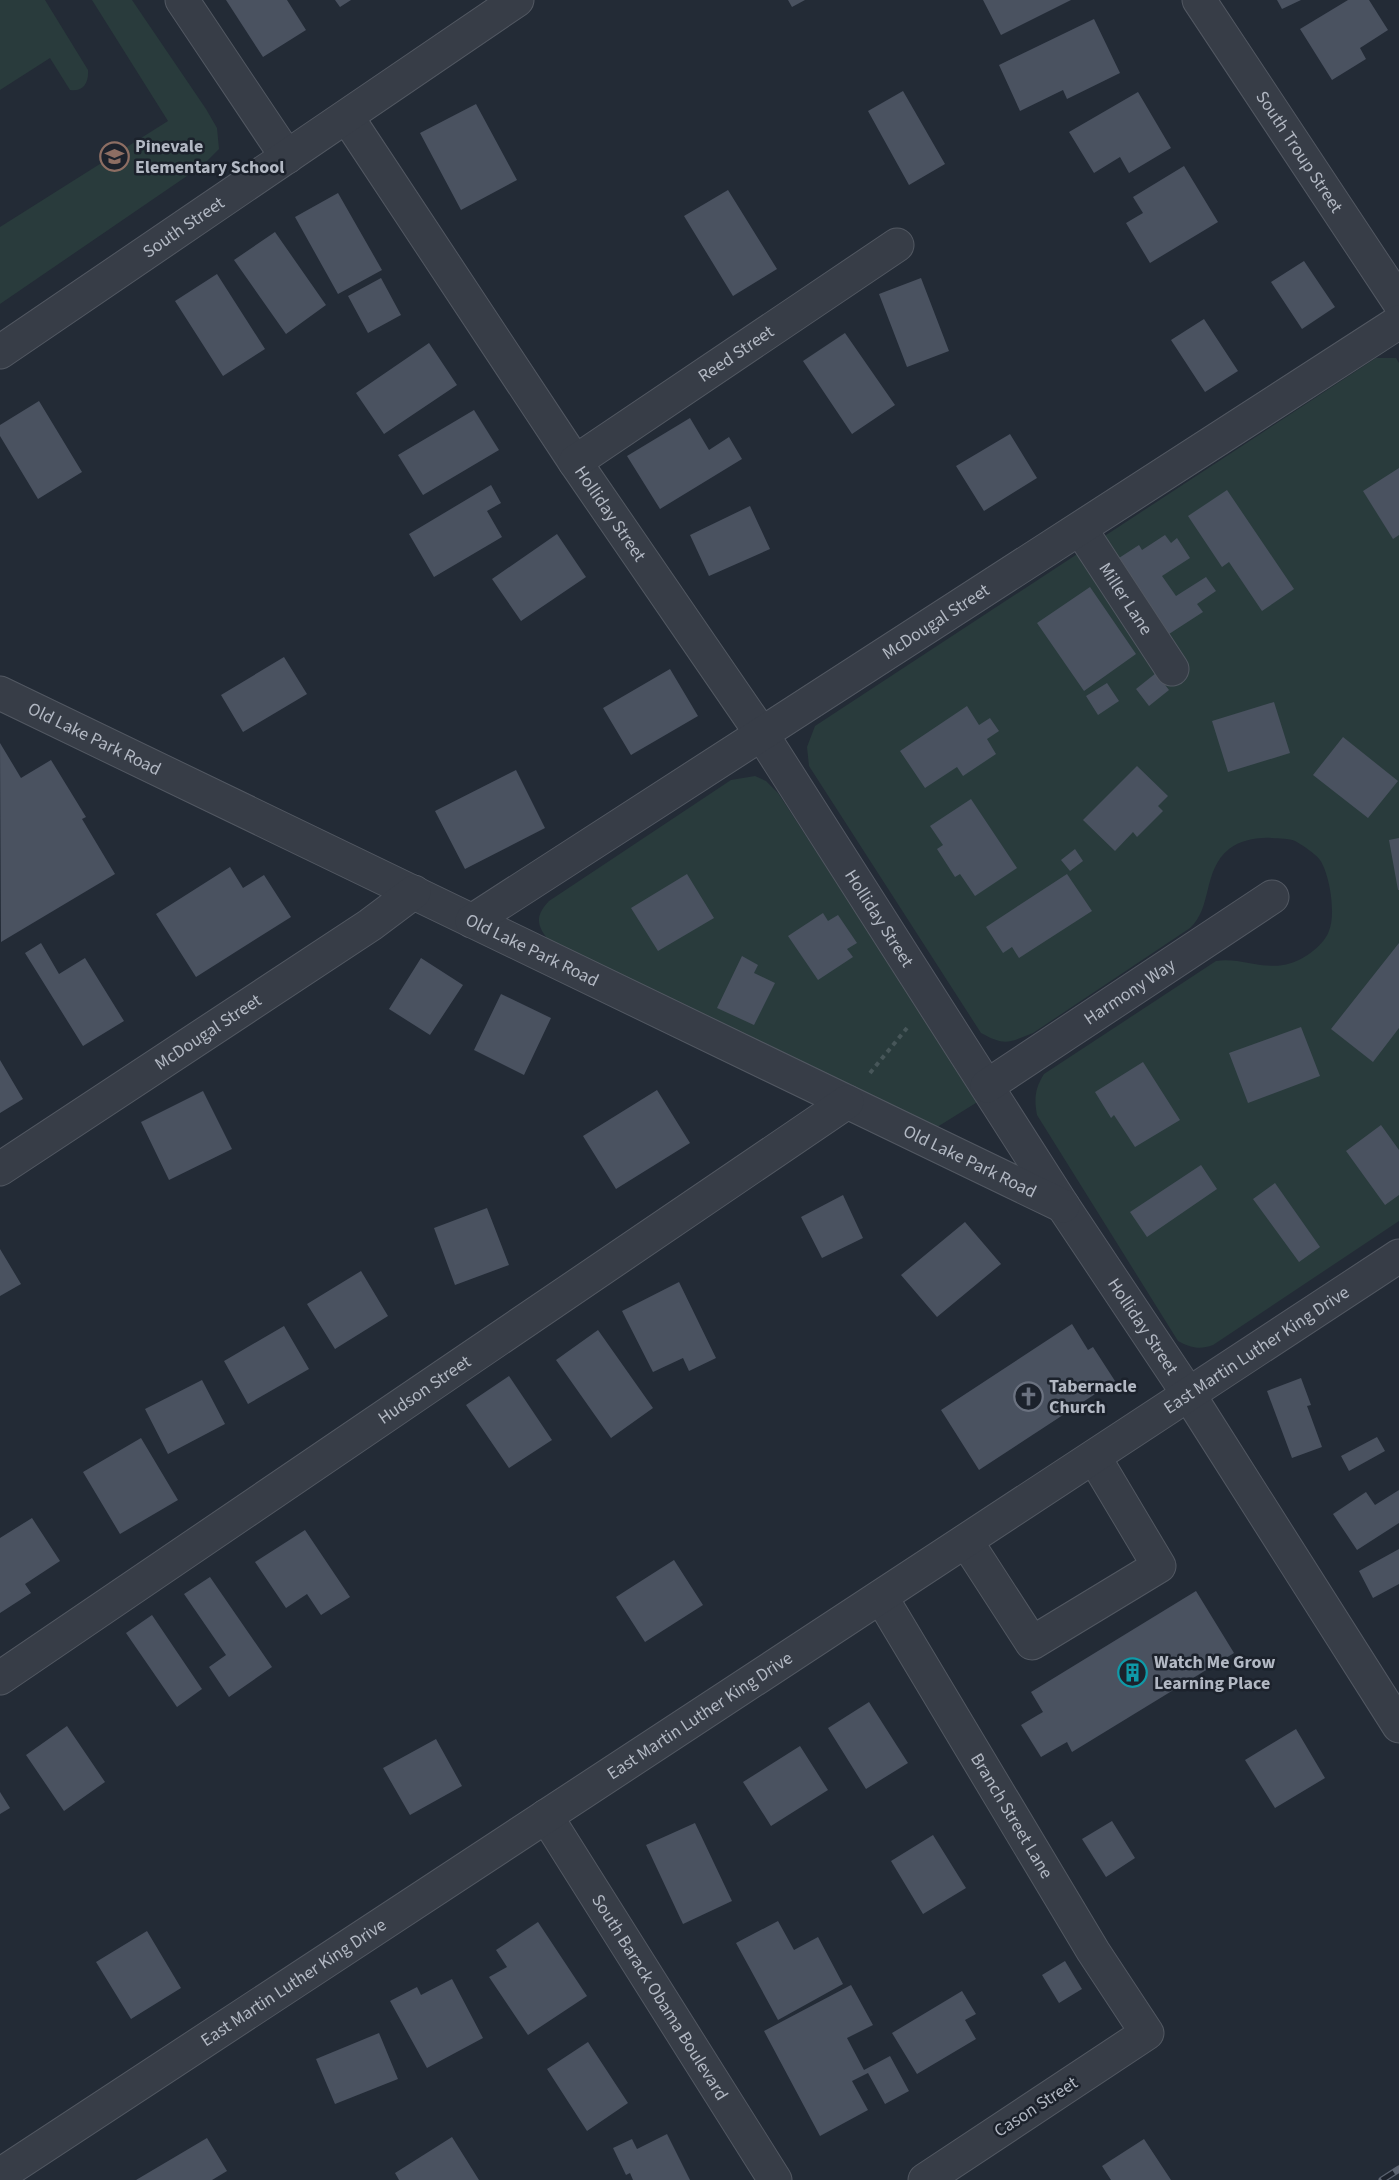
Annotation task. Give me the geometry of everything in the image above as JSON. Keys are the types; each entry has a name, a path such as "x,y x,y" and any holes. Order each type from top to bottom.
{"street":[{"path":"182,0 287,157"},
{"name":"South Street","path":"0,352 517,0"},
{"name":"South Troup Street","path":"1199,0 1399,302"},
{"name":"Holliday Street","path":"347,117 575,462 760,734 1063,1206 1189,1395 1399,1726"},
{"name":"Reed Street","path":"575,462 897,245"},
{"name":"McDougal Street","path":"472,921 1081,530 1399,322"},
{"name":"Miller Lane","path":"1081,530 1172,669"},
{"name":"Old Lake Park Road","path":"0,693 1063,1206"},
{"name":"McDougal Street","path":"0,1169 370,925 414,892"},
{"name":"Harmony Way","path":"987,1086 1272,897"},
{"name":"Hudson Street","path":"0,1678 847,1102"},
{"name":"East Martin Luther King Drive","path":"0,2175 1399,1256"},
{"path":"966,1542 1032,1644 1159,1566 1094,1458"},
{"name":"Branch Street Lane","path":"881,1598 1093,1951 1147,2033"},
{"name":"South Barack Obama Boulevard","path":"546,1816 775,2180"},
{"name":"Cason Street","path":"925,2180 1147,2033"}],"path":[{"path":"847,1102 932,999"}],"shaded area":[{"path":"0,0 45,0 88,70 87,79 82,88 70,90 50,58 0,90"},
{"path":"92,0 132,0 206,109 217,128 219,149 203,165 0,304 0,227 168,121"},
{"path":"1376,358 1396,358 1399,363 1399,1221 1213,1345 1195,1348 1178,1341 1037,1115 1037,1089 1044,1074 1216,961 1233,960 1274,966 1290,964 1310,953 1326,937 1332,915 1327,875 1320,860 1290,839 1255,839 1234,846 1221,858 1215,868 1202,910 1190,928 1033,1033 1007,1042 996,1040 981,1033 809,766 807,747 815,726"},
{"path":"755,776 766,781 778,793 979,1101 934,1129 550,942 542,931 539,917 549,901 731,780"}],"building":[{"path":"226,0 287,0 306,30 263,57"},
{"path":"335,0 351,0 340,7"},
{"path":"788,0 805,0 792,7"},
{"path":"983,0 1071,0 1001,35"},
{"path":"1277,0 1301,0 1282,9"},
{"path":"1348,0 1369,0 1388,30 1360,48 1366,59 1332,80 1300,29"},
{"path":"1094,19 1120,73 1067,99 1063,90 1020,111 999,65"},
{"path":"903,91 945,164 909,185 868,111"},
{"path":"1138,92 1171,148 1129,173 1120,157 1094,173 1069,132"},
{"path":"476,104 517,180 461,210 420,133"},
{"path":"1184,166 1218,222 1150,263 1126,223 1143,213 1133,197"},
{"path":"728,190 777,269 733,296 684,216"},
{"path":"338,193 382,270 338,294 295,217"},
{"path":"275,232 326,305 286,334 234,260"},
{"path":"1304,261 1335,307 1302,329 1271,282"},
{"path":"217,274 265,349 223,376 175,301"},
{"path":"381,278 401,315 368,333 348,296"},
{"path":"921,278 949,351 907,367 879,294"},
{"path":"1204,319 1238,371 1205,392 1171,340"},
{"path":"845,333 895,405 852,434 803,361"},
{"path":"429,343 457,385 384,434 356,393"},
{"path":"39,401 82,472 38,499 0,436 0,425"},
{"path":"474,410 499,450 423,495 398,455"},
{"path":"690,418 709,450 729,437 742,459 660,509 627,456"},
{"path":"1010,434 1037,478 984,511 956,466"},
{"path":"1399,468 1399,535 1393,539 1363,491"},
{"path":"491,485 501,503 487,511 502,537 434,577 409,534"},
{"path":"1227,490 1294,589 1262,611 1229,562 1222,567 1188,516"},
{"path":"750,506 770,549 709,576 690,535"},
{"path":"557,534 586,577 521,621 492,579"},
{"path":"1165,535 1171,543 1177,538 1190,558 1162,576 1176,596 1206,577 1216,591 1197,604 1203,612 1169,634 1119,558 1139,545 1142,550"},
{"path":"1090,587 1136,654 1084,691 1037,623"},
{"path":"284,657 307,694 243,732 221,695"},
{"path":"670,669 698,716 631,755 603,708"},
{"path":"1156,673 1169,690 1149,706 1136,689"},
{"path":"1107,683 1119,701 1098,715 1086,696"},
{"path":"1274,702 1290,753 1228,772 1212,721"},
{"path":"967,706 979,725 990,718 999,731 987,739 996,754 963,776 957,767 925,788 900,751"},
{"path":"1343,737 1398,781 1368,818 1313,775"},
{"path":"0,743 21,778 51,760 86,817 82,819 115,874 1,942"},
{"path":"1137,766 1168,796 1158,806 1163,811 1137,837 1133,832 1115,851 1083,820"},
{"path":"516,770 545,828 465,869 435,811"},
{"path":"971,799 1017,868 975,896 960,874 955,877 937,849 943,845 930,826"},
{"path":"1399,838 1399,890 1398,890 1389,840"},
{"path":"1075,849 1083,861 1070,871 1061,860"},
{"path":"230,867 243,888 264,875 291,917 196,977 156,914"},
{"path":"687,874 714,918 658,951 631,908"},
{"path":"1067,874 1092,911 1019,958 1012,947 1003,953 986,927"},
{"path":"823,913 828,921 838,915 857,943 847,949 853,957 818,980 788,936"},
{"path":"41,943 59,974 85,958 124,1021 83,1046 25,953"},
{"path":"1399,943 1399,1028 1373,1062 1331,1029"},
{"path":"742,956 758,965 754,973 775,983 754,1025 717,1008"},
{"path":"421,958 463,985 430,1035 389,1009"},
{"path":"501,994 551,1018 524,1075 474,1050"},
{"path":"1301,1027 1320,1076 1248,1103 1229,1053"},
{"path":"0,1060 23,1099 0,1113"},
{"path":"1143,1062 1180,1120 1135,1147 1114,1115 1111,1118 1095,1092"},
{"path":"657,1090 690,1143 616,1189 583,1136"},
{"path":"203,1091 232,1149 169,1180 141,1122"},
{"path":"1381,1125 1399,1150 1399,1195 1385,1205 1346,1151"},
{"path":"1201,1165 1217,1189 1147,1237 1130,1212"},
{"path":"1275,1183 1320,1247 1299,1262 1253,1199"},
{"path":"843,1195 863,1238 822,1258 801,1217"},
{"path":"487,1208 509,1265 455,1285 434,1228"},
{"path":"965,1222 1001,1264 937,1317 901,1275"},
{"path":"0,1249 21,1284 0,1296"},
{"path":"361,1271 388,1316 335,1349 307,1304"},
{"path":"679,1282 716,1358 689,1371 683,1358 653,1372 622,1311"},
{"name":"Tabernacle Church","path":"1072,1324 1088,1350 1093,1347 1115,1381 979,1470 941,1410"},
{"path":"284,1326 309,1369 248,1404 224,1361"},
{"path":"598,1330 653,1408 611,1438 556,1360"},
{"path":"509,1376 552,1440 509,1468 466,1405"},
{"path":"1301,1378 1311,1405 1307,1406 1322,1447 1292,1458 1267,1391"},
{"path":"202,1380 225,1424 168,1454 145,1409"},
{"path":"1377,1437 1385,1451 1349,1471 1341,1456"},
{"path":"141,1438 178,1500 120,1534 83,1472"},
{"path":"1399,1490 1399,1523 1357,1550 1333,1514 1366,1492 1375,1505"},
{"path":"32,1518 60,1561 25,1584 31,1593 0,1613 0,1538"},
{"path":"305,1530 350,1597 321,1615 307,1594 286,1608 255,1562"},
{"path":"1399,1549 1399,1584 1373,1598 1359,1571"},
{"path":"674,1560 703,1605 645,1642 616,1597"},
{"path":"210,1577 272,1667 229,1697 209,1667 226,1655 184,1594"},
{"name":"Watch Me Grow Learning Place","path":"1196,1591 1234,1653 1072,1752 1067,1742 1041,1757 1021,1725 1043,1712 1031,1692"},
{"path":"152,1615 202,1689 177,1707 126,1633"},
{"path":"869,1702 908,1763 866,1789 828,1728"},
{"path":"67,1726 105,1782 64,1811 26,1755"},
{"path":"1296,1729 1325,1778 1275,1808 1245,1760"},
{"path":"436,1739 462,1786 410,1815 383,1768"},
{"path":"800,1746 828,1790 771,1826 743,1782"},
{"path":"0,1792 10,1808 0,1814"},
{"path":"1112,1821 1135,1858 1106,1877 1082,1839"},
{"path":"695,1823 732,1901 683,1924 646,1845"},
{"path":"933,1835 966,1888 923,1914 891,1861"},
{"path":"778,1921 794,1950 818,1937 843,1984 778,2020 736,1943"},
{"path":"538,1922 587,1996 528,2035 489,1977 507,1967 496,1950"},
{"path":"147,1931 181,1988 131,2019 96,1962"},
{"path":"1065,1961 1082,1989 1059,2003 1042,1975"},
{"path":"452,1979 483,2038 427,2068 390,2001 417,1987 421,1995"},
{"path":"851,1985 873,2025 847,2038 864,2070 890,2056 909,2091 885,2104 868,2073 852,2081 868,2110 820,2136 764,2031"},
{"path":"962,1991 976,2014 965,2020 976,2039 917,2074 892,2033"},
{"path":"379,2033 398,2079 335,2104 316,2059"},
{"path":"588,2042 628,2103 587,2131 547,2069"},
{"path":"667,2134 690,2180 633,2180 630,2173 626,2175 613,2148 632,2139 637,2149"},
{"path":"452,2137 479,2180 399,2180 395,2173"},
{"path":"207,2138 227,2171 212,2180 136,2180"},
{"path":"1144,2139 1171,2180 1111,2180 1102,2166"}],"railway":[{"path":"1382,2180 1399,2169"}],"place":[{"name":"Pinevale Elementary School","path":"114,156"},
{"name":"Tabernacle Church","path":"1028,1396"},
{"name":"Watch Me Grow Learning Place","path":"1133,1672"}]}
